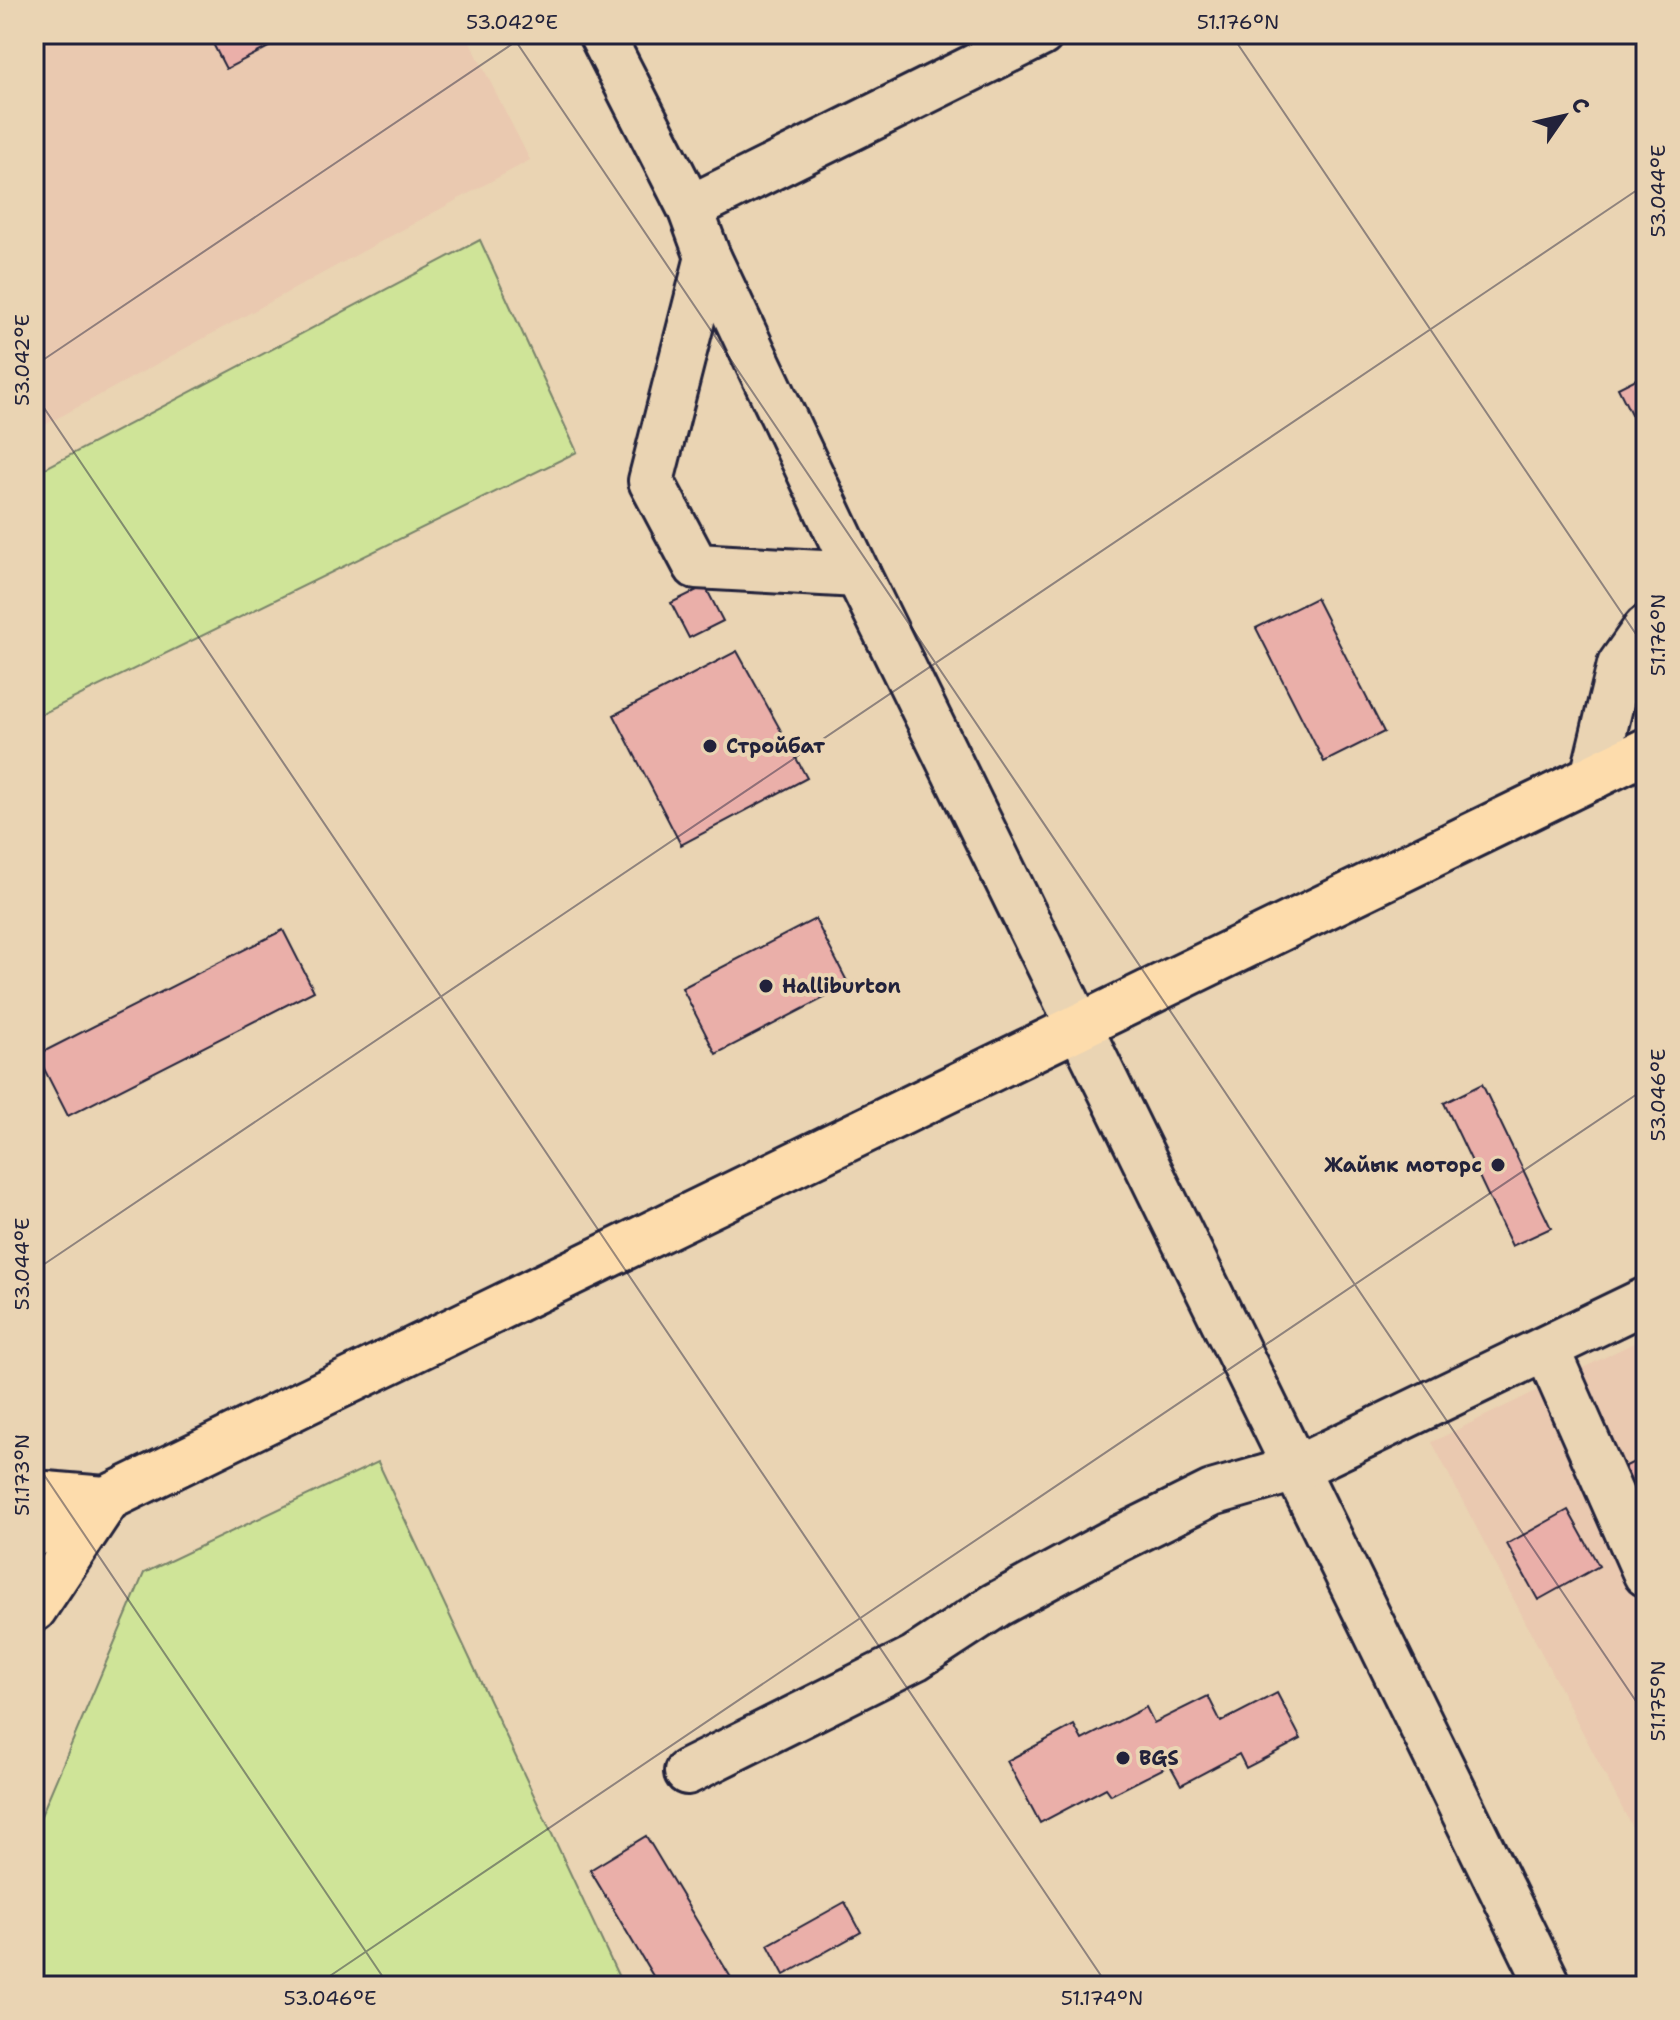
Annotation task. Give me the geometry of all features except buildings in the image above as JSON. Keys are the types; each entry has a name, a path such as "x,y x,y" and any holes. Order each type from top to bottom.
{"main road":[{"path":"34,1534 1080,1029 1646,751"},
{"path":"34,1493 107,1499"},
{"path":"34,1609 107,1499"}],"street":[{"path":"601,34 690,208 708,257 858,575 1549,1986"},
{"path":"690,208 1041,34"},
{"path":"708,257 651,481 696,566 858,575"},
{"path":"1593,777 1620,665 1646,628"},
{"path":"687,1772 915,1658 996,1605 1212,1493 1295,1469 1646,1300"},
{"path":"1547,1350 1646,1574"}],"shaded area":[{"path":"34,34 466,34 530,160 34,431"},
{"path":"1646,1337 1646,1854 1432,1442"}],"green space":[{"path":"480,240 577,452 34,718 34,474"},
{"path":"378,1462 623,1986 34,1986 34,1832 144,1573"}],"place":[{"name":"Стройбат","path":"710,746"},
{"name":"Halliburton","path":"766,986"},
{"name":"Жайык моторс","path":"1498,1165"},
{"name":"BGS","path":"1123,1758"}]}
